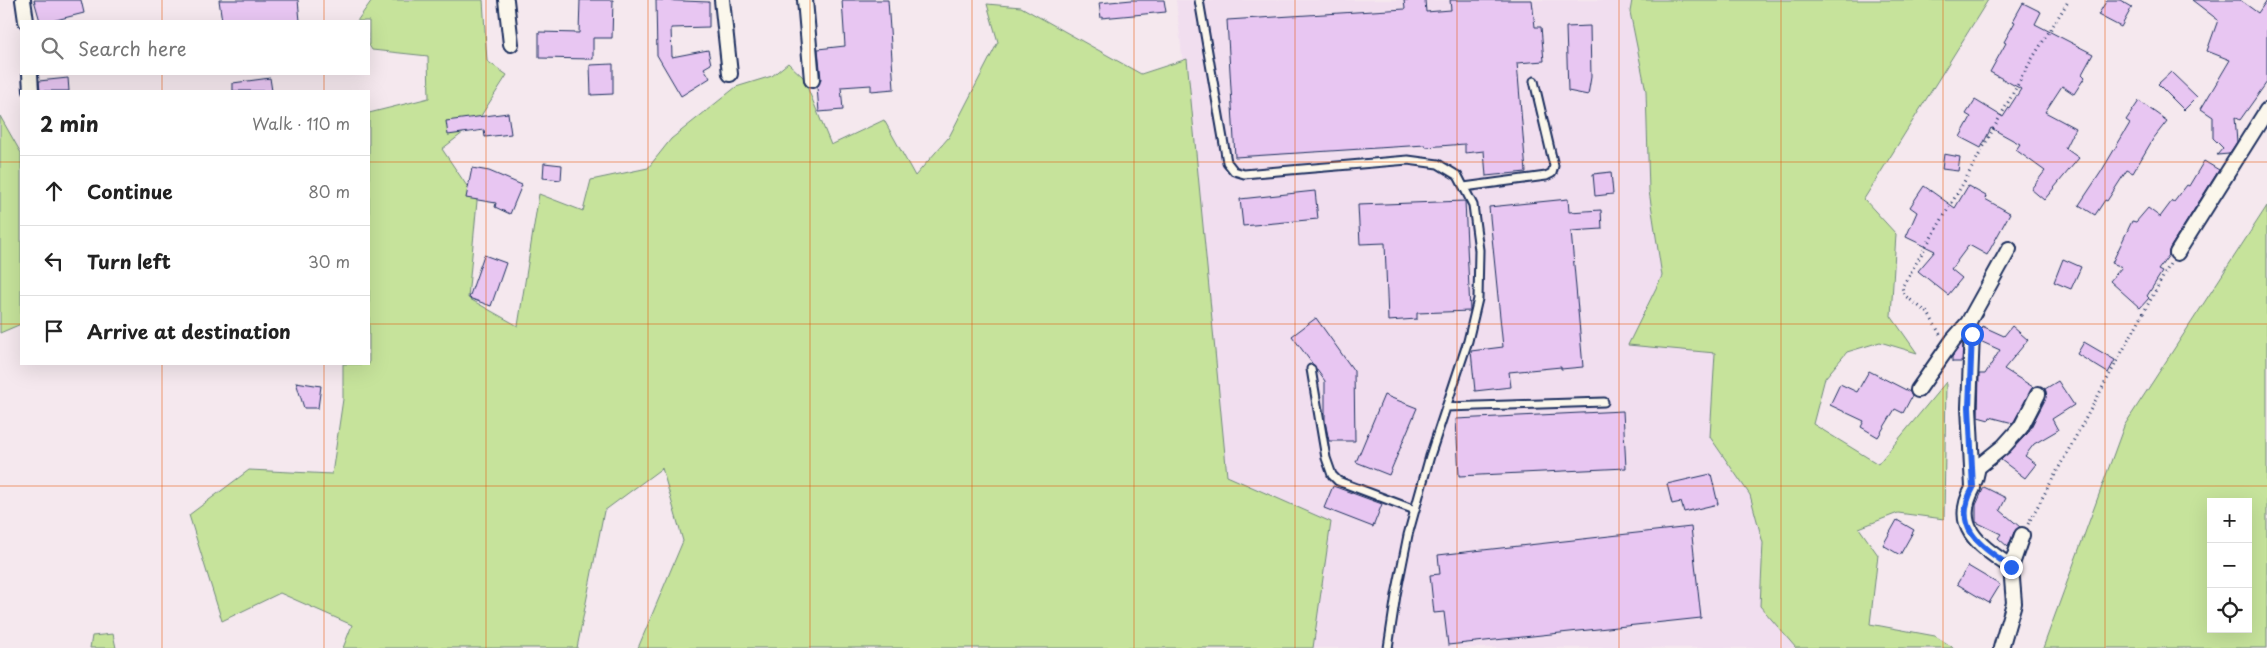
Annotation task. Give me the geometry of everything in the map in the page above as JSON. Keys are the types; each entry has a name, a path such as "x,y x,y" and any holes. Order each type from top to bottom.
{"street":[{"path":"23,0 26,20"},
{"path":"506,0 511,44"},
{"path":"722,0 730,74"},
{"path":"805,0 812,80"},
{"path":"30,75 31,90"},
{"path":"2177,253 2267,110"},
{"path":"1918,390 1948,346 1968,322 2009,249"},
{"path":"1968,322 1972,334 1969,407 1973,488"},
{"path":"2011,567 1972,536 1967,526 1965,513 1978,467 2004,446 2021,427 2038,394"},
{"path":"2001,648 2014,603 2011,567 2022,535"}],"lane":[{"path":"1199,0 1227,162 1234,171 1244,174 1408,160 1438,164 1458,176 1473,205 1479,250 1478,299 1468,341 1415,510 1396,595 1388,648"},
{"path":"1464,187 1546,176 1552,172 1554,166 1534,81"},
{"path":"1312,369 1326,458 1332,475 1338,481 1415,510"},
{"path":"1446,407 1604,402"}],"path":[{"path":"1948,346 1928,313 1904,295 1902,287 1952,204 2032,59 2069,0"},
{"path":"2022,535 2177,253"}],"shaded area":[{"path":"1176,0 1632,0 1630,12 1646,91 1649,191 1662,276 1628,344 1715,353 1710,437 1750,495 1763,543 1761,606 1796,648 1313,648 1330,522 1227,476"}],"green space":[{"path":"372,0 483,0 487,61 507,75 477,122 442,149 477,201 468,298 518,326 539,194 583,211 591,180 648,168 671,139 736,87 772,76 788,63 803,77 831,145 884,120 915,176 949,137 998,42 987,4 1021,7 1141,74 1187,59 1227,476 1331,522 1313,648 638,648 683,541 662,468 604,511 577,648 343,648 352,625 280,593 222,621 189,515 249,470 332,474 343,399 343,365 370,365 370,113 429,98 428,56 372,50 370,47 370,20 358,20"},
{"path":"1632,0 1988,0 1864,199 1896,234 1891,316 1917,353 1880,342 1847,352 1825,378 1813,424 1878,464 1946,382 1944,519 1898,513 1859,528 1878,555 1870,624 1935,636 1954,648 1796,648 1760,606 1763,543 1750,495 1710,437 1715,353 1628,345 1662,276 1649,191 1646,91 1630,12"},
{"path":"0,116 20,151 20,324 0,333"},
{"path":"2267,206 2267,648 2043,648 2124,426"},
{"path":"113,634 116,648 90,648 92,636"}],"building":[{"path":"34,0 81,0 84,13 56,20 40,20"},
{"path":"219,0 298,0 300,20 222,20"},
{"path":"580,0 613,0 612,38 593,38 593,59 539,58 539,32 579,33"},
{"path":"656,0 709,2 709,27 671,28 672,57 708,50 711,64 704,68 710,78 681,96 657,55"},
{"path":"842,0 888,0 894,89 871,91 871,85 841,87 843,110 819,112 817,87 821,79 818,49 845,46"},
{"path":"1164,0 1166,12 1101,18 1099,3"},
{"path":"1404,0 1425,0 1426,12 1451,10 1450,0 1532,0 1535,27 1541,27 1544,61 1517,63 1526,172 1486,176 1484,151 1465,153 1465,144 1235,157 1227,20 1405,9"},
{"path":"2107,0 2120,0 2132,7 2121,27 2098,15"},
{"path":"2192,0 2240,0 2258,13 2267,0 2267,82 2240,120 2235,117 2237,142 2229,154 2217,155 2223,148 2213,138 2213,117 2201,109 2230,60 2207,51 2218,20"},
{"path":"2023,3 2041,12 2035,24 2093,54 2082,74 2085,77 2074,94 2062,86 2045,112 2075,128 2065,148 2079,158 2044,200 2031,189 2045,171 2016,150 2020,144 1991,128 1981,148 1960,137 1971,117 1966,114 1975,100 2003,117 2021,89 1990,72 2006,43 2004,42"},
{"path":"1590,26 1591,77 1588,95 1568,91 1566,27"},
{"path":"613,64 613,94 591,95 590,65"},
{"path":"2171,72 2197,97 2184,110 2158,84"},
{"path":"68,78 69,90 40,90 39,81"},
{"path":"270,78 272,90 233,90 233,83"},
{"path":"2139,101 2167,121 2153,139 2133,173 2127,170 2107,201 2105,200 2095,215 2079,205 2130,123 2126,120"},
{"path":"508,113 511,134 485,137 484,130 448,135 446,121"},
{"path":"1944,154 1960,157 1958,171 1942,169"},
{"path":"2204,161 2219,170 2170,248 2169,255 2158,270 2162,272 2147,296 2149,298 2140,308 2110,281 2122,267 2112,263 2132,221 2136,222 2148,208 2160,217 2172,201 2174,202 2187,185 2189,186"},
{"path":"544,163 562,165 561,180 543,178"},
{"path":"472,168 489,171 522,185 510,214 495,207 496,203 466,198"},
{"path":"1611,172 1613,194 1595,196 1593,174"},
{"path":"1924,186 1955,208 1968,186 1986,196 1985,199 2010,213 1987,255 1969,245 1951,269 1962,278 1948,295 1918,271 1935,251 1906,237 1917,212 1910,207"},
{"path":"1315,191 1318,219 1243,226 1240,199"},
{"path":"1568,199 1569,212 1601,210 1602,229 1571,231 1583,367 1509,372 1511,387 1475,391 1471,351 1503,347 1489,207"},
{"path":"1465,201 1470,311 1417,313 1417,319 1388,321 1385,243 1360,244 1358,205"},
{"path":"484,255 506,263 491,306 469,298"},
{"path":"2063,259 2081,267 2071,289 2054,282"},
{"path":"1316,318 1354,371 1355,441 1329,441 1325,421 1325,381 1292,336"},
{"path":"1982,326 2004,336 2012,326 2028,340 2004,369 2033,387 2013,423 1990,417 1989,420 1978,417 1979,374 1985,374 2000,350 1980,341"},
{"path":"1963,342 1962,362 1952,362 1952,357"},
{"path":"2084,342 2115,360 2108,373 2077,354"},
{"path":"1869,371 1910,392 1912,396 1903,413 1895,409 1878,437 1861,427 1864,421 1830,405 1840,384 1857,392"},
{"path":"2058,381 2074,405 2052,419 2058,430 2034,444 2025,456 2036,464 2025,478 2001,460 2028,433 2046,398 2045,389"},
{"path":"296,382 321,386 318,408 304,408"},
{"path":"1384,395 1417,408 1389,475 1356,462"},
{"path":"1623,411 1626,468 1459,476 1456,419"},
{"path":"1711,474 1718,504 1684,512 1681,502 1672,504 1667,484"},
{"path":"1333,486 1382,504 1373,527 1324,508"},
{"path":"1984,487 2006,498 2000,510 2020,527 2014,532 2008,547 1998,538 2001,534 1976,522 1976,505"},
{"path":"1897,520 1914,530 1900,555 1883,545"},
{"path":"1691,527 1701,618 1448,645 1444,612 1434,613 1430,575 1440,574 1438,555"},
{"path":"1968,566 2000,585 1989,603 1957,584"}],"route":[{"path":"1972,334 1969,407 1970,458 1973,488 1969,495 1965,513 1967,526 1972,536 1987,550 2011,567"}]}
